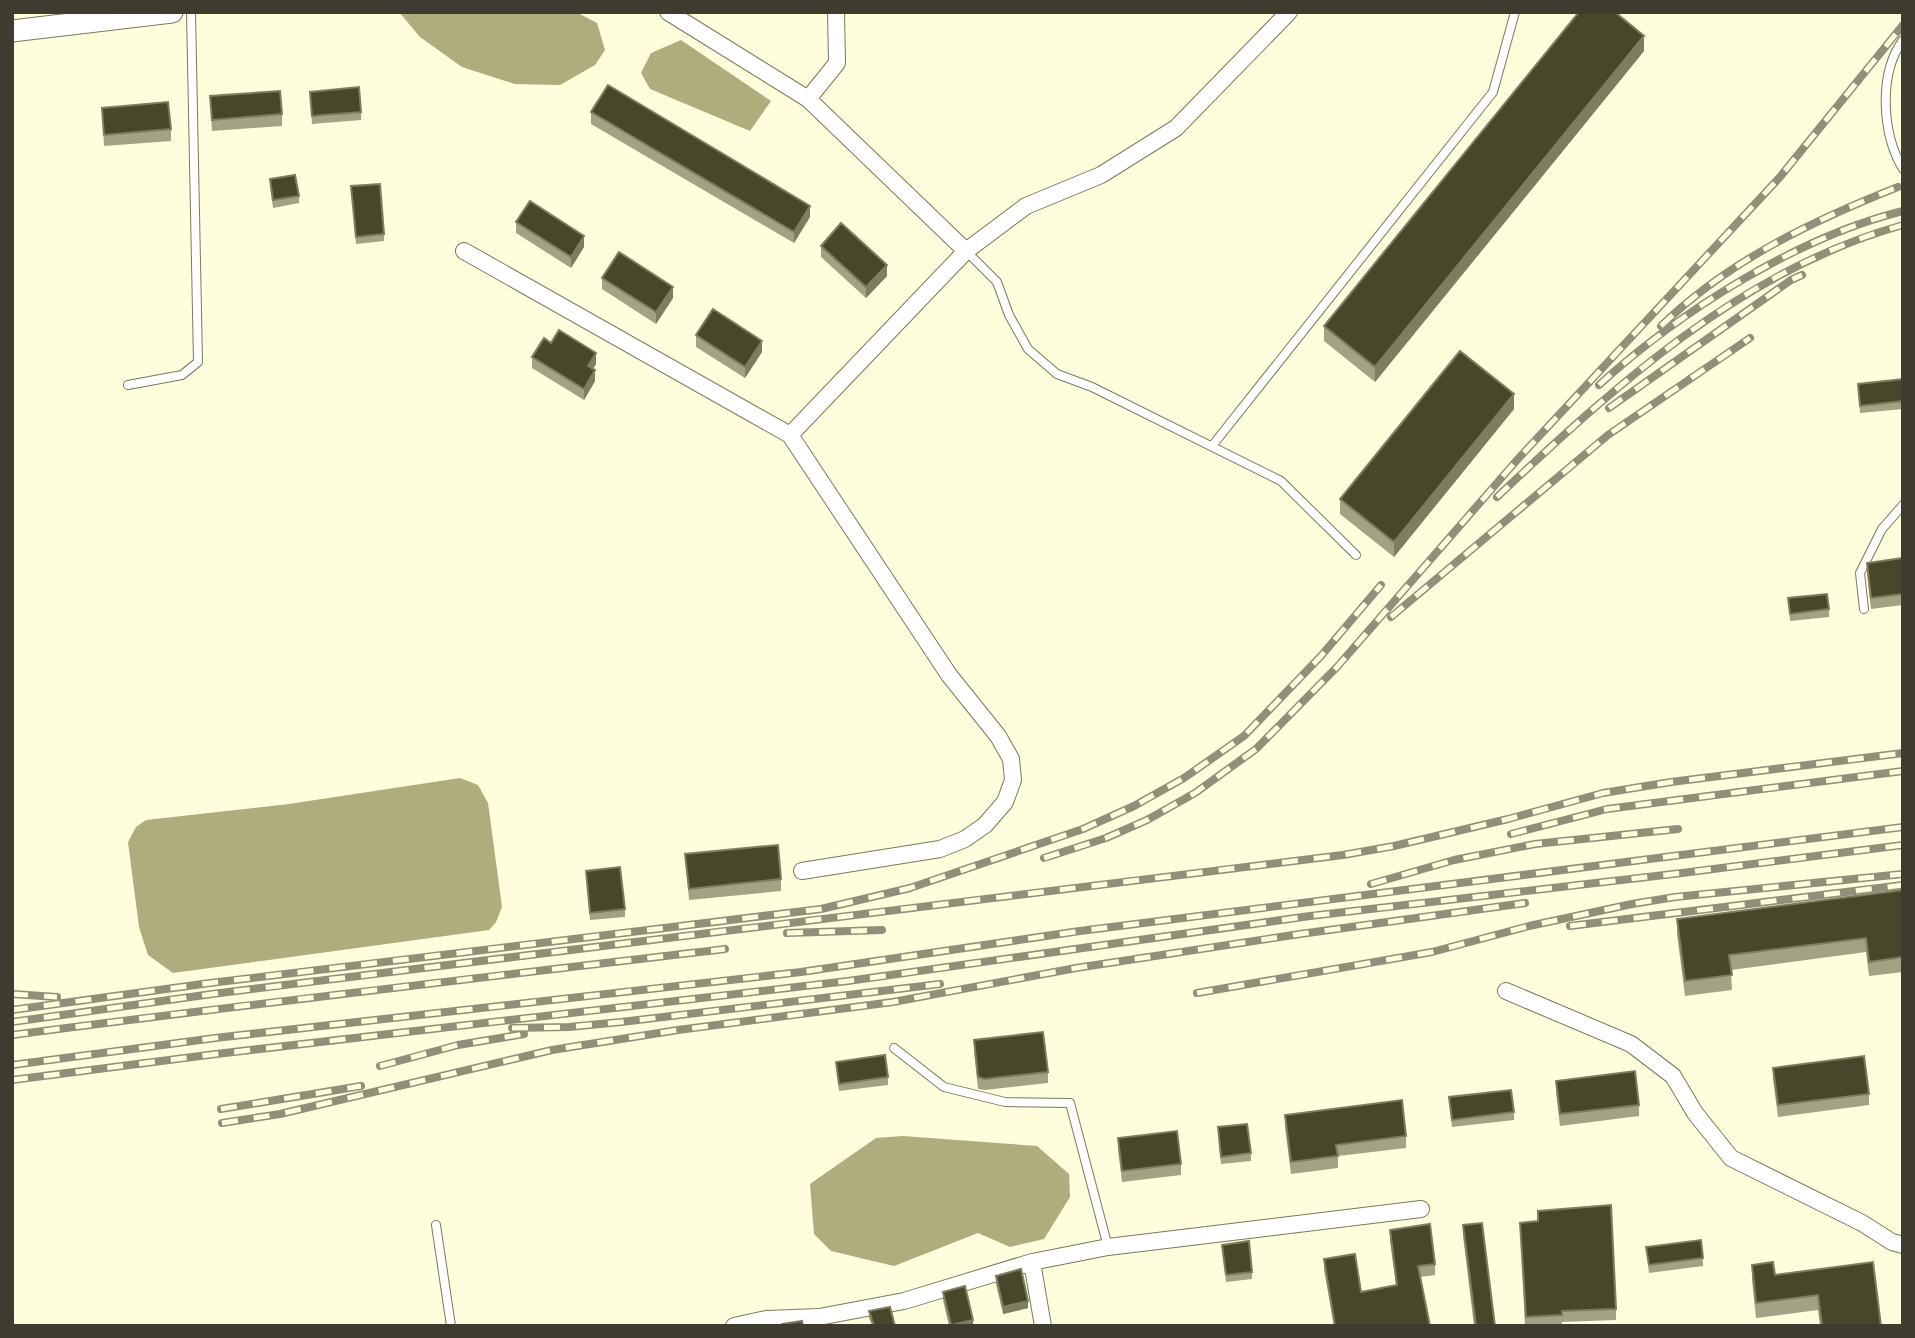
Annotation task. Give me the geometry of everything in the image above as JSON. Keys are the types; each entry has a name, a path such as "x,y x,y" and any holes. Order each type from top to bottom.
{"street":[{"path":"12,31 172,12"},
{"path":"668,12 808,99 966,251"},
{"path":"808,99 837,63 836,12"},
{"path":"790,435 966,251 1027,206 1101,175 1176,128 1289,12"},
{"path":"464,251 790,435 949,675 998,736 1011,760 1013,780 1005,802 985,825 965,839 940,849 802,871"},
{"path":"1506,991 1631,1044 1673,1076 1695,1113 1731,1158 1862,1223 1892,1242 1903,1245"},
{"path":"734,1326 819,1317 904,1301 1032,1262 1108,1247 1421,1209"},
{"path":"1032,1262 1044,1326"}],"lane":[{"path":"128,385 182,375 198,362 191,12"},
{"path":"1212,446 1493,92 1515,12"},
{"path":"1903,40 1895,51 1885,90 1895,155 1903,169"},
{"path":"966,251 997,282 1009,314 1028,349 1057,374 1092,387 1281,481 1356,555"},
{"path":"1864,609 1860,573 1882,529 1903,505"},
{"path":"894,1048 944,1087 1005,1102 1070,1103 1108,1247"},
{"path":"436,1225 451,1326"}],"shaded area":[{"path":"399,12 576,12 597,23 605,50 595,65 560,85 515,84 462,67 420,37"},
{"path":"681,40 771,101 750,131 650,89 641,73 651,53"},
{"path":"460,778 478,785 488,803 502,907 496,922 489,930 173,973 148,955 139,927 128,842 136,827 146,820 289,804"},
{"path":"903,1136 1037,1146 1069,1174 1070,1197 1044,1239 1010,1247 978,1233 894,1266 831,1251 814,1234 810,1184 876,1138"}],"building":[{"path":"1579,12 1615,12 1644,36 1375,367 1324,326"},
{"path":"608,85 810,206 794,232 591,112"},
{"path":"359,87 361,112 312,116 310,92"},
{"path":"280,91 282,114 212,120 210,96"},
{"path":"168,102 171,129 104,135 102,108"},
{"path":"295,175 299,196 273,200 270,179"},
{"path":"380,184 384,234 356,237 351,186"},
{"path":"530,201 584,236 571,257 516,222"},
{"path":"841,223 887,265 866,287 821,246"},
{"path":"619,252 673,287 656,312 602,278"},
{"path":"713,309 762,341 745,367 696,335"},
{"path":"559,330 596,353 588,366 595,370 584,389 532,357 544,338 551,343"},
{"path":"1460,351 1514,394 1394,542 1340,499"},
{"path":"1903,379 1903,401 1860,406 1858,384"},
{"path":"1903,558 1903,594 1871,598 1867,563"},
{"path":"1827,594 1829,609 1790,614 1788,598"},
{"path":"778,845 781,879 689,889 685,854"},
{"path":"620,867 625,909 590,913 586,871"},
{"path":"1903,890 1903,957 1869,962 1866,938 1729,955 1732,975 1685,981 1677,919"},
{"path":"1043,1032 1048,1072 985,1079 978,1077 974,1040"},
{"path":"885,1055 888,1077 839,1084 836,1062"},
{"path":"1864,1056 1869,1094 1778,1105 1773,1068"},
{"path":"1635,1071 1639,1105 1560,1114 1556,1081"},
{"path":"1511,1090 1514,1112 1452,1120 1449,1097"},
{"path":"1402,1100 1406,1136 1336,1145 1338,1156 1291,1162 1285,1115"},
{"path":"1247,1124 1251,1153 1221,1157 1218,1127"},
{"path":"1177,1131 1181,1164 1122,1171 1118,1138"},
{"path":"1611,1205 1616,1309 1562,1311 1562,1315 1526,1317 1520,1223 1538,1221 1538,1211"},
{"path":"1482,1223 1495,1326 1476,1326 1463,1225"},
{"path":"1430,1224 1435,1264 1418,1266 1430,1326 1335,1326 1324,1259 1355,1254 1361,1292 1397,1285 1390,1230"},
{"path":"1701,1240 1703,1258 1649,1265 1646,1247"},
{"path":"1249,1241 1252,1272 1226,1275 1222,1245"},
{"path":"1773,1262 1775,1275 1873,1262 1881,1326 1822,1326 1818,1295 1756,1303 1752,1265"},
{"path":"1021,1269 1028,1301 1003,1307 996,1276"},
{"path":"965,1286 973,1320 951,1325 943,1292"},
{"path":"890,1307 895,1326 874,1326 869,1311"},
{"path":"802,1321 803,1326 782,1326 782,1324"}],"railway":[{"path":"1044,858 1106,838 1147,820 1195,793 1256,749 1337,667 1517,460 1780,177 1903,25"},
{"path":"1661,326 1687,303 1743,262 1803,229 1898,187"},
{"path":"1599,385 1665,331 1741,280 1822,239 1903,211"},
{"path":"1497,497 1635,374 1735,301 1789,270 1844,245 1903,225"},
{"path":"1609,408 1791,280 1802,275"},
{"path":"1391,617 1608,435 1750,338"},
{"path":"12,1010 210,983 821,909 910,888 1083,829 1134,806 1184,778 1244,736 1321,656 1381,585"},
{"path":"12,1022 212,994 1343,855 1508,819 1603,793 1903,753"},
{"path":"1511,834 1607,809 1903,771"},
{"path":"12,1065 215,1038 801,972 1080,931 1903,827"},
{"path":"1371,884 1454,860 1535,844 1678,829"},
{"path":"12,1080 848,981 1310,916 1903,845"},
{"path":"1197,993 1432,952 1529,926 1632,904 1675,897 1903,874"},
{"path":"1570,926 1903,885"},
{"path":"222,1123 280,1114 552,1050 678,1030 893,1002 1076,968 1525,903"},
{"path":"787,933 882,930"},
{"path":"12,1035 725,949"},
{"path":"512,1028 569,1027 621,1022 940,984"},
{"path":"12,994 57,997"},
{"path":"380,1066 458,1045 524,1034"},
{"path":"221,1109 361,1086"}]}
